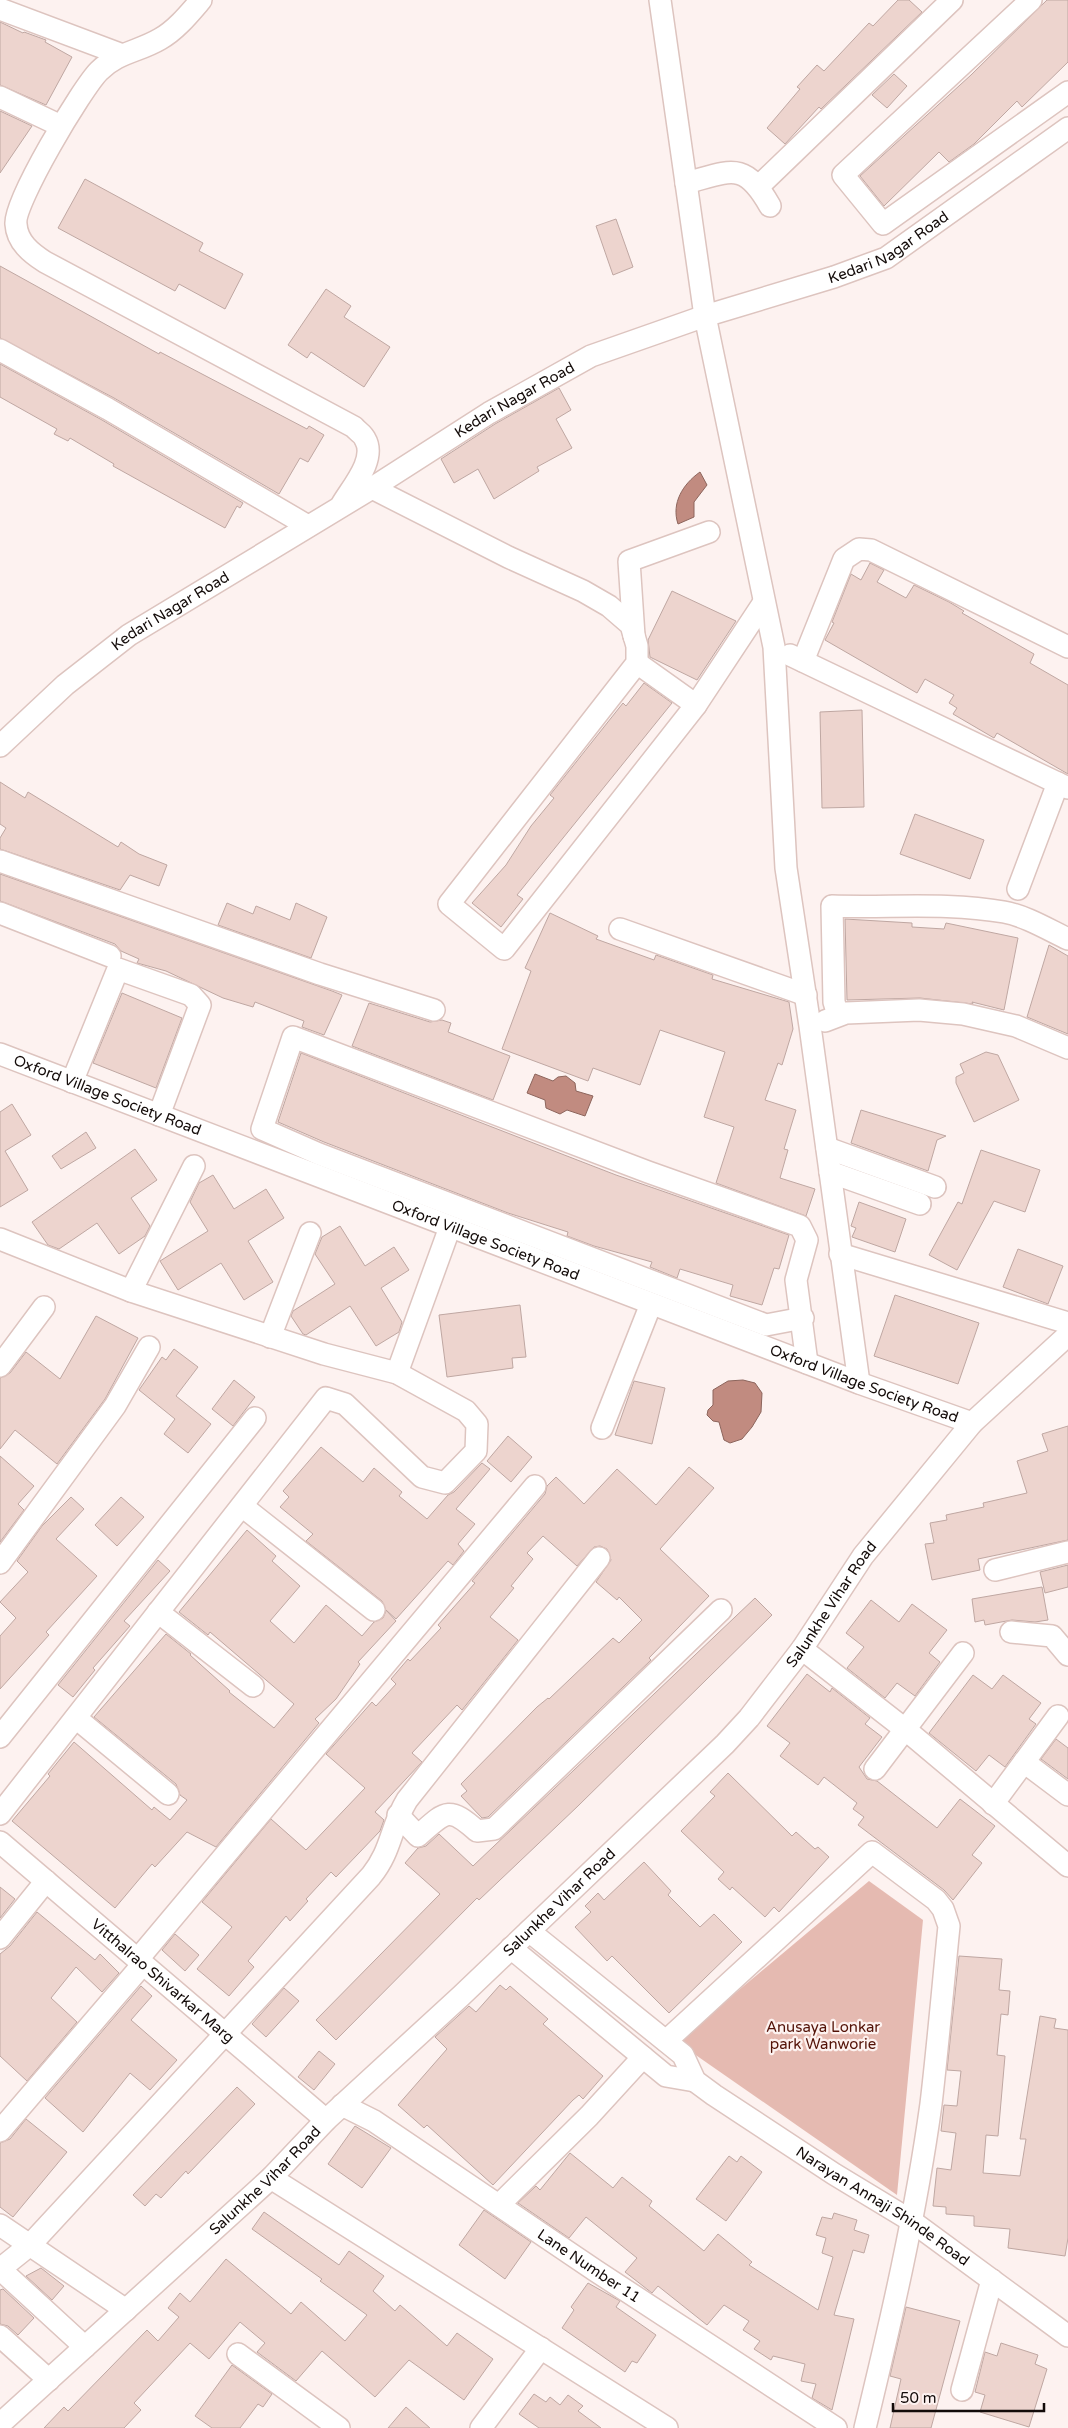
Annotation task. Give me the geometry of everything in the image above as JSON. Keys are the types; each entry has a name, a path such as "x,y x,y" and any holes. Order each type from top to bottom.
{"street":[{"path":"201,0 182,22 160,40 120,54 98,71 61,126 28,187 15,223 20,239 30,252 45,262 354,427 366,439 368,453 363,470 341,506"},
{"path":"660,0 705,316 774,647 786,868 806,995 858,1384"},
{"path":"758,186 952,0"},
{"path":"1031,0 843,175 884,224 1068,92"},
{"path":"0,9 120,54"},
{"path":"0,97 61,126"},
{"path":"1022,125 1040,148"},
{"name":"Kedari Nagar Road","path":"0,746 65,685 129,635 372,488 489,413 591,356 705,316 834,277 886,258 1068,128"},
{"path":"686,183 734,172 748,176 758,186 770,206"},
{"path":"0,350 108,409 308,526"},
{"path":"372,488 508,557 583,591 609,606 632,625 634,636"},
{"path":"709,532 629,561 637,663 449,904 504,949 696,704 764,602"},
{"path":"803,661 844,559 859,548 871,550 1068,647"},
{"path":"774,647 1063,786 1018,889"},
{"path":"637,663 696,704"},
{"path":"0,862 320,974 434,1010"},
{"path":"838,1015 834,1002 832,906 870,907 935,904 1006,913 1068,939"},
{"path":"0,913 110,956"},
{"path":"620,929 806,995"},
{"path":"72,1082 118,969 191,995 200,1005 159,1115"},
{"path":"810,1026 846,1013 919,1010 963,1014 1016,1026 1068,1048"},
{"path":"254,1152 293,1037 639,1169 800,1226 807,1240 796,1280 807,1363"},
{"name":"Oxford Village Society Road","path":"0,1054 858,1384 972,1423"},
{"path":"262,1129 319,1154 766,1325 803,1323"},
{"path":"827,1148 935,1187"},
{"path":"132,1291 194,1166"},
{"path":"830,1172 920,1204"},
{"path":"397,1373 450,1227"},
{"path":"270,1337 310,1234"},
{"path":"0,1239 132,1291 324,1354 397,1373 466,1411 477,1424 476,1451 445,1483 422,1477 346,1404 326,1398 0,1814"},
{"path":"840,1254 1068,1323"},
{"path":"602,1428 651,1304"},
{"path":"0,1366 44,1307"},
{"name":"Salunkhe Vihar Road","path":"0,2424 271,2178 326,2120 632,1835 725,1744 749,1718 802,1649 863,1556 972,1423 1068,1336"},
{"path":"0,1563 115,1406 148,1347"},
{"path":"0,1737 255,1418"},
{"path":"0,2131 535,1486"},
{"path":"242,1506 374,1610"},
{"path":"995,1570 1068,1552"},
{"path":"85,2347 0,2269 30,2245 382,1862 390,1845 398,1815 420,1784 599,1558"},
{"path":"398,1815 418,1836 441,1815 448,1814 462,1818 477,1831 494,1829 721,1610"},
{"path":"158,1612 253,1686"},
{"path":"1011,1632 1060,1636 1068,1655"},
{"path":"802,1649 906,1730 1068,1866"},
{"path":"875,1769 963,1653"},
{"path":"993,1804 1058,1716"},
{"path":"76,1718 168,1794"},
{"path":"1024,1762 1068,1795"},
{"name":"Vitthalrao Shivarkar Marg","path":"0,1842 326,2120"},
{"path":"666,2041 872,1852 936,1900 943,1909 949,1926 931,2104 883,2353 865,2428"},
{"path":"0,1938 46,1881"},
{"path":"529,1930 683,2055 695,2081"},
{"name":"Narayan Annaji Shinde Road","path":"511,1948 666,2076 695,2081 786,2143 910,2220 1068,2336"},
{"path":"498,2205 589,2116 643,2057"},
{"name":"Lane Number 11","path":"342,2105 374,2121 836,2428"},
{"path":"271,2178 541,2348 638,2421 667,2428"},
{"path":"0,2225 126,2310"},
{"path":"962,2390 992,2280"},
{"path":"0,2336 49,2380"},
{"path":"481,2428 541,2348"},
{"path":"238,2354 339,2428"}],"green space":[{"name":"Anusaya Lonkar park Wanworie","path":"869,1881 923,1920 897,2195 677,2042"}],"shaded area":[{"path":"700,472 707,485 694,502 694,517 678,524 676,516 677,501 688,482"},
{"path":"535,1074 553,1081 558,1077 566,1076 575,1083 576,1091 593,1096 585,1116 567,1110 560,1114 546,1108 545,1100 527,1093"},
{"path":"743,1380 755,1383 762,1393 761,1412 742,1439 730,1443 724,1440 719,1422 713,1421 707,1415 708,1410 713,1405 713,1390 728,1381"}],"building":[{"path":"898,0 909,0 922,12 821,109 819,107 785,144 767,128 800,89 797,87 817,65 824,71 869,23 873,26"},
{"path":"1047,0 1068,0 1068,62 1022,107 1017,101 974,144 949,162 939,152 884,206 860,176 971,75"},
{"path":"0,22 23,33 46,40 45,42 72,57 46,105 0,85"},
{"path":"894,74 907,86 887,108 872,95"},
{"path":"0,111 32,126 0,173"},
{"path":"85,179 203,243 199,251 243,274 225,309 179,284 175,291 58,228"},
{"path":"616,219 633,267 613,275 596,226"},
{"path":"0,266 159,354 160,352 307,429 309,426 324,435 308,462 300,458 279,494 114,398 0,338"},
{"path":"326,289 351,306 344,317 390,347 364,387 311,352 307,358 288,345"},
{"path":"0,364 102,420 243,503 240,508 237,506 225,528 113,466 114,464 70,438 68,441 54,434 57,429 0,397"},
{"path":"559,388 571,410 556,419 572,448 537,467 539,471 494,499 478,469 454,483 441,459 495,424"},
{"path":"870,563 884,570 877,582 906,598 914,585 949,602 964,611 962,613 1034,654 1030,663 1068,685 1068,774 997,733 994,738 953,714 957,708 949,703 954,695 925,679 917,693 825,640 834,623 832,622 851,574 861,580"},
{"path":"672,591 736,621 697,680 650,657 648,640"},
{"path":"644,683 672,703 517,895 523,899 501,927 472,903 506,865 531,826 554,798 550,795 623,703 626,706"},
{"path":"862,710 864,807 822,808 820,712"},
{"path":"0,782 25,798 28,792 118,847 121,842 139,854 167,865 159,886 130,875 120,890 0,849 0,838 6,828 0,824"},
{"path":"915,814 984,840 970,879 900,854"},
{"path":"0,874 342,995 324,1035 302,1027 304,1021 255,1002 253,1007 223,998 166,971 137,963 139,959 121,951 115,944 0,901"},
{"path":"227,903 253,914 256,906 290,920 296,903 327,917 311,958 218,925"},
{"path":"550,913 598,936 596,939 654,960 656,955 713,975 712,979 789,1002 793,1029 782,1065 778,1063 765,1100 796,1110 784,1149 788,1150 780,1178 815,1189 806,1216 716,1183 734,1127 704,1117 725,1052 660,1030 640,1085 593,1068 588,1081 502,1049 531,971 525,968"},
{"path":"845,919 912,923 912,927 944,929 946,923 1018,938 1004,1010 972,1002 973,1004 920,998 847,1000"},
{"path":"1049,945 1068,956 1068,1034 1027,1017"},
{"path":"122,993 182,1018 156,1088 93,1063"},
{"path":"369,1003 430,1022 442,1020 451,1023 448,1032 510,1056 493,1100 352,1046"},
{"path":"986,1052 998,1055 1019,1100 974,1122 956,1083 956,1077 964,1073 960,1064"},
{"path":"301,1053 616,1175 789,1235 779,1269 774,1268 762,1305 730,1296 733,1285 680,1269 677,1278 650,1267 652,1262 594,1246 567,1236 568,1232 508,1213 324,1142 278,1122"},
{"path":"12,1104 31,1135 5,1151 28,1190 0,1207 0,1112"},
{"path":"861,1110 946,1136 937,1140 928,1171 851,1143"},
{"path":"86,1132 96,1148 61,1169 52,1156"},
{"path":"135,1149 157,1180 131,1198 150,1226 145,1236 119,1254 97,1223 59,1249 48,1245 32,1222"},
{"path":"981,1150 1040,1170 1025,1212 994,1201 957,1270 929,1255 958,1202 962,1204"},
{"path":"213,1175 234,1209 266,1189 284,1218 248,1241 273,1282 244,1300 221,1263 178,1290 160,1261 208,1231 190,1202 199,1183"},
{"path":"859,1202 906,1219 895,1252 852,1237 856,1228 851,1226"},
{"path":"340,1226 365,1266 394,1247 409,1270 381,1288 402,1322 399,1332 376,1346 350,1306 306,1335 303,1334 291,1316 293,1311 335,1284 315,1254 322,1237"},
{"path":"1018,1249 1063,1266 1048,1304 1003,1287"},
{"path":"895,1295 979,1323 958,1384 874,1356"},
{"path":"520,1305 526,1357 512,1358 513,1368 447,1377 439,1315"},
{"path":"96,1316 138,1338 105,1399 57,1464 15,1430 0,1449 0,1378 10,1373 26,1352 60,1379"},
{"path":"174,1349 198,1367 176,1396 211,1424 188,1453 164,1434 175,1419 139,1390 162,1357 166,1360"},
{"path":"234,1380 255,1397 233,1426 212,1409"},
{"path":"634,1381 665,1388 652,1444 615,1435"},
{"path":"1068,1426 1068,1540 978,1559 980,1570 932,1580 925,1544 934,1543 930,1523 947,1520 946,1515 984,1507 983,1503 1027,1493 1017,1461 1048,1451 1042,1434"},
{"path":"508,1436 532,1457 511,1482 487,1461"},
{"path":"321,1447 363,1482 374,1468 402,1492 399,1496 427,1519 448,1495 454,1492 482,1463 490,1469 456,1509 475,1524 458,1544 464,1551 453,1565 448,1561 396,1619 386,1610 396,1621 358,1662 360,1664 336,1699 315,1719 319,1723 216,1847 187,1832 155,1867 152,1864 115,1908 12,1821 50,1776 48,1774 74,1742 152,1810 154,1807 170,1820 187,1800 180,1795 176,1784 94,1717 166,1634 191,1654 229,1692 274,1728 294,1704 210,1632 208,1635 179,1612 247,1530 276,1556 272,1561 300,1586 270,1621 294,1643 326,1605 362,1636 374,1622 383,1618 386,1611 382,1601 306,1541 313,1534 280,1507 289,1497 283,1491"},
{"path":"0,1456 34,1486 18,1504 24,1510 0,1542"},
{"path":"689,1467 714,1488 660,1549 709,1596 649,1658 651,1660 488,1817 482,1818 461,1796 467,1791 461,1784 537,1707 549,1699 613,1638 619,1643 642,1620 619,1597 617,1600 596,1582 611,1560 607,1549 600,1546 594,1547 577,1566 543,1536 527,1553 533,1559 511,1586 514,1588 490,1617 518,1640 462,1710 457,1705 412,1753 422,1762 375,1812 384,1820 380,1831 336,1877 331,1872 306,1899 308,1901 290,1921 286,1916 248,1961 254,1967 229,1996 197,1969 232,1927 202,1902 271,1819 306,1850 365,1788 326,1754 372,1702 376,1706 396,1684 391,1679 408,1659 410,1661 441,1628 438,1625 475,1583 472,1581 545,1494 547,1486 556,1477 584,1504 617,1469 656,1505"},
{"path":"71,1497 84,1509 56,1539 97,1576 46,1632 49,1635 0,1689 0,1636 16,1618 0,1602 28,1572 17,1561 42,1526"},
{"path":"121,1497 144,1517 117,1546 95,1525"},
{"path":"158,1560 170,1571 124,1621 130,1626 93,1668 95,1670 73,1697 58,1685"},
{"path":"1068,1565 1068,1587 1045,1593 1040,1572"},
{"path":"1042,1587 1048,1620 1035,1622 1012,1620 985,1625 984,1620 975,1622 972,1599"},
{"path":"755,1598 772,1615 578,1806 479,1900 477,1898 336,2040 316,2020 440,1894 405,1863 418,1848 426,1846 439,1834 473,1866"},
{"path":"871,1600 899,1622 912,1604 947,1630 929,1653 940,1662 915,1696 897,1683 885,1698 847,1668 864,1647 846,1633"},
{"path":"807,1674 830,1692 832,1688 870,1718 865,1724 882,1737 859,1767 867,1779 877,1781 937,1828 960,1799 995,1826 972,1855 982,1863 953,1900 944,1890 858,1825 864,1817 853,1809 857,1803 824,1777 818,1785 780,1756 790,1743 767,1726"},
{"path":"973,1675 992,1689 1003,1675 1041,1703 1029,1719 1036,1724 1005,1767 989,1755 976,1771 929,1733"},
{"path":"1056,1739 1068,1748 1068,1779 1041,1759"},
{"path":"728,1773 792,1836 796,1832 815,1849 818,1847 829,1857 779,1912 774,1907 765,1917 732,1887 730,1890 718,1879 724,1872 681,1831 715,1796 710,1792"},
{"path":"644,1862 671,1891 668,1895 700,1927 714,1914 742,1942 669,2013 612,1956 607,1961 575,1927 591,1912 585,1906 598,1893 604,1900"},
{"path":"0,1887 15,1899 0,1918"},
{"path":"37,1912 95,1960 100,1954 119,1973 102,1992 76,1967 51,1998 77,2022 27,2081 0,2056 0,1954 10,1946"},
{"path":"175,1934 199,1955 185,1971 162,1950"},
{"path":"959,1956 1002,1959 999,1990 1010,1991 1008,2015 1001,2014 997,2055 1005,2056 998,2136 986,2135 983,2173 1020,2176 1026,2139 1020,2139 1040,2016 1056,2019 1054,2028 1068,2030 1068,2238 1065,2256 1008,2248 1010,2229 974,2226 974,2216 946,2214 946,2207 933,2206 937,2168 951,2170 956,2133 941,2131 944,2105 957,2106 961,2071 947,2070"},
{"path":"500,1985 506,1990 510,1986 548,2019 543,2024 603,2076 583,2099 579,2095 573,2100 493,2185 427,2125 424,2128 398,2105 447,2049 435,2037 469,2006 476,2012"},
{"path":"141,1986 152,1996 131,2020 177,2060 150,2090 130,2073 83,2132 45,2098"},
{"path":"284,1988 299,2001 266,2037 252,2024"},
{"path":"319,2051 335,2064 314,2090 298,2077"},
{"path":"237,2087 255,2104 188,2174 186,2171 161,2198 156,2194 145,2206 133,2195"},
{"path":"26,2119 67,2152 13,2217 0,2207 0,2143 10,2139"},
{"path":"355,2126 391,2148 362,2188 328,2164"},
{"path":"570,2153 613,2188 622,2177 652,2201 649,2206 704,2251 718,2234 752,2262 749,2265 818,2310 833,2257 822,2253 826,2238 816,2235 822,2217 832,2219 834,2213 857,2220 854,2230 869,2235 864,2253 853,2250 834,2315 854,2319 832,2410 812,2398 816,2384 801,2381 805,2364 773,2356 771,2360 754,2349 760,2341 743,2330 749,2321 724,2305 707,2325 658,2286 652,2293 625,2272 637,2258 586,2217 569,2238 518,2203 536,2186 540,2190"},
{"path":"729,2156 737,2162 741,2156 762,2172 726,2221 696,2199"},
{"path":"484,2210 531,2242 505,2279 459,2245"},
{"path":"264,2212 339,2265 349,2251 384,2276 373,2291 395,2311 400,2305 447,2346 457,2333 493,2359 464,2400 409,2360 375,2397 322,2351 296,2381 257,2352 265,2343 240,2322 209,2359 190,2343 134,2403 141,2410 124,2428 44,2428 64,2407 68,2411 147,2330 158,2341 179,2317 168,2308 180,2293 190,2302 226,2259 291,2314 301,2302 345,2341 367,2315 320,2281 322,2279 252,2229"},
{"path":"41,2268 64,2286 52,2300 26,2276"},
{"path":"588,2283 620,2301 616,2307 656,2335 637,2363 632,2361 625,2372 562,2328 574,2310 571,2307"},
{"path":"3,2289 34,2318 18,2335 8,2326 0,2324 0,2290"},
{"path":"906,2307 960,2321 931,2428 890,2428 901,2379 890,2376"},
{"path":"1001,2343 1038,2355 1035,2364 1047,2369 1029,2427 980,2412 985,2395 975,2392 985,2352 997,2356"},
{"path":"232,2365 272,2394 263,2407 258,2404 240,2428 212,2428 195,2416"},
{"path":"534,2394 546,2402 550,2397 560,2405 568,2395 583,2406 578,2411 601,2428 539,2428 519,2414"},
{"path":"406,2407 430,2428 388,2428"}]}
